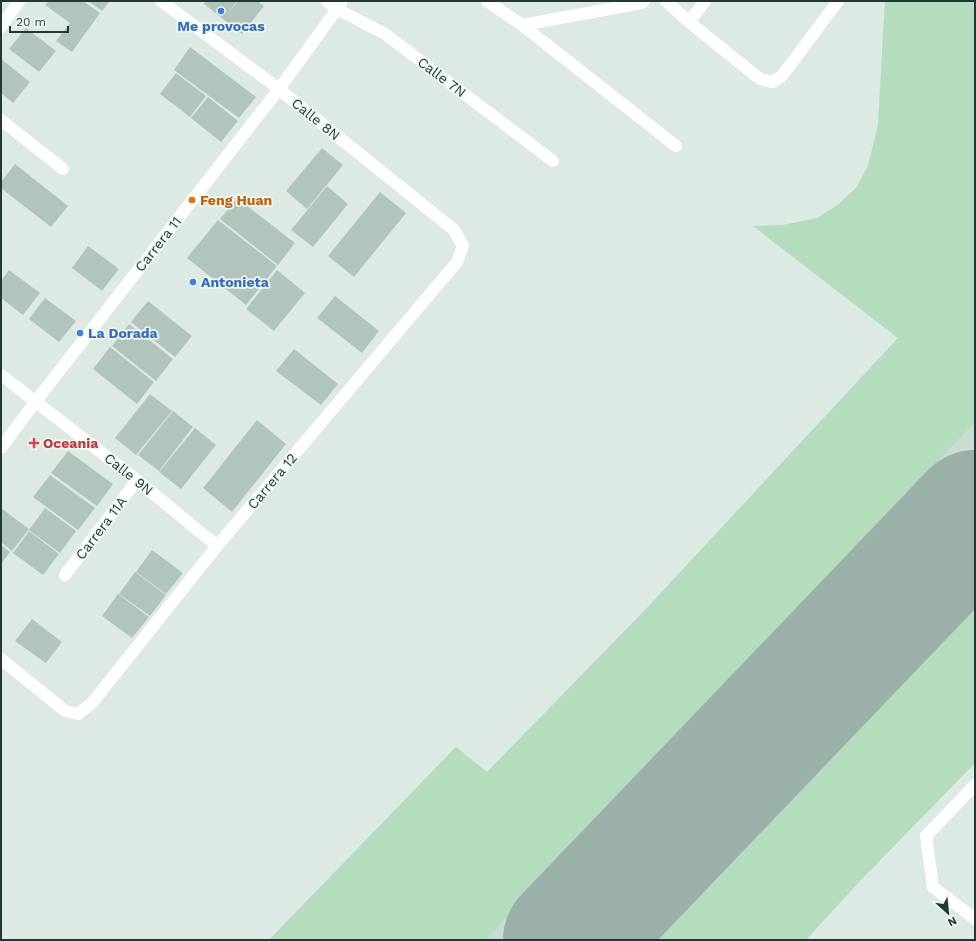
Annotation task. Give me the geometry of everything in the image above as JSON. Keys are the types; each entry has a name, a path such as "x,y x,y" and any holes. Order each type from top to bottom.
{"street":[{"path":"1,27 19,1"},
{"name":"Calle 8N","path":"161,1 279,89 454,230 463,246"},
{"name":"Calle 7N","path":"327,1 340,5 384,34 553,161"},
{"path":"487,1 522,25 676,146"},
{"path":"522,25 644,1"},
{"path":"666,1 689,22 760,78 772,82 782,76 838,1"},
{"path":"689,22 704,1"},
{"name":"Carrera 11","path":"1,448 279,89 340,5"},
{"path":"1,120 63,169"},
{"name":"Carrera 12","path":"1,659 65,711 78,714 92,703 217,546 457,262 463,246"},
{"name":"Calle 9N","path":"1,375 137,480 217,546"},
{"name":"Carrera 11A","path":"65,575 137,480"},
{"path":"975,785 926,836 933,887 975,919"}],"shaded area":[{"path":"885,1 975,1 975,760 857,881 805,940 269,940 456,747 487,772 645,610 898,338 753,226 783,225 817,218 839,204 856,188 868,166 878,125"}],"green space":[{"path":"885,1 975,1 975,422 485,940 269,940 456,747 487,772 645,610 898,338 753,226 783,225 817,218 839,204 856,188 868,166 878,125"},
{"path":"975,581 975,763 859,882 806,940 632,940"}],"building":[{"path":"49,1 83,1 100,13 72,52 56,41 70,23 45,5"},
{"path":"88,1 110,1 102,11"},
{"path":"206,1 237,1 227,15 238,1 257,1 264,6 242,34 204,4"},
{"path":"26,28 56,51 39,72 9,49"},
{"path":"190,47 256,97 239,118 174,70"},
{"path":"1,59 30,82 13,103 1,93"},
{"path":"176,73 206,96 190,117 160,94"},
{"path":"208,97 238,121 221,142 191,118"},
{"path":"322,148 343,165 307,209 286,191"},
{"path":"15,164 68,206 51,227 1,188 1,182"},
{"path":"327,186 348,204 313,247 291,230"},
{"path":"380,192 406,213 354,277 328,256"},
{"path":"237,198 295,243 278,265 220,219"},
{"path":"218,220 277,266 246,305 187,258"},
{"path":"88,246 119,269 102,291 72,268"},
{"path":"9,270 40,293 23,315 1,298 1,281"},
{"path":"277,270 305,293 274,331 246,309"},
{"path":"335,296 379,331 362,353 317,318"},
{"path":"45,298 76,321 59,342 29,319"},
{"path":"148,301 192,336 175,357 131,322"},
{"path":"129,324 173,359 156,381 112,346"},
{"path":"110,347 154,382 137,404 93,369"},
{"path":"294,349 338,384 321,405 276,371"},
{"path":"150,394 172,411 136,455 115,438"},
{"path":"173,411 193,427 159,471 138,455"},
{"path":"257,420 286,444 232,512 203,488"},
{"path":"195,428 216,445 181,489 159,472"},
{"path":"68,451 113,484 97,506 51,473"},
{"path":"50,475 95,508 78,530 33,497"},
{"path":"1,508 29,529 12,551 1,542"},
{"path":"45,508 76,531 60,553 29,530"},
{"path":"29,531 59,554 43,575 13,553"},
{"path":"1,545 10,552 1,564"},
{"path":"152,550 183,573 166,594 136,572"},
{"path":"135,572 166,595 150,616 119,594"},
{"path":"118,594 149,617 132,638 102,616"},
{"path":"32,619 62,642 46,663 15,641"}],"runway":[{"path":"568,940 975,515"}],"place":[{"name":"Me provocas","path":"221,11"},
{"name":"Feng Huan","path":"192,200"},
{"name":"Antonieta","path":"193,282"},
{"name":"La Dorada","path":"80,333"},
{"name":"Oceania","path":"34,443"}]}
